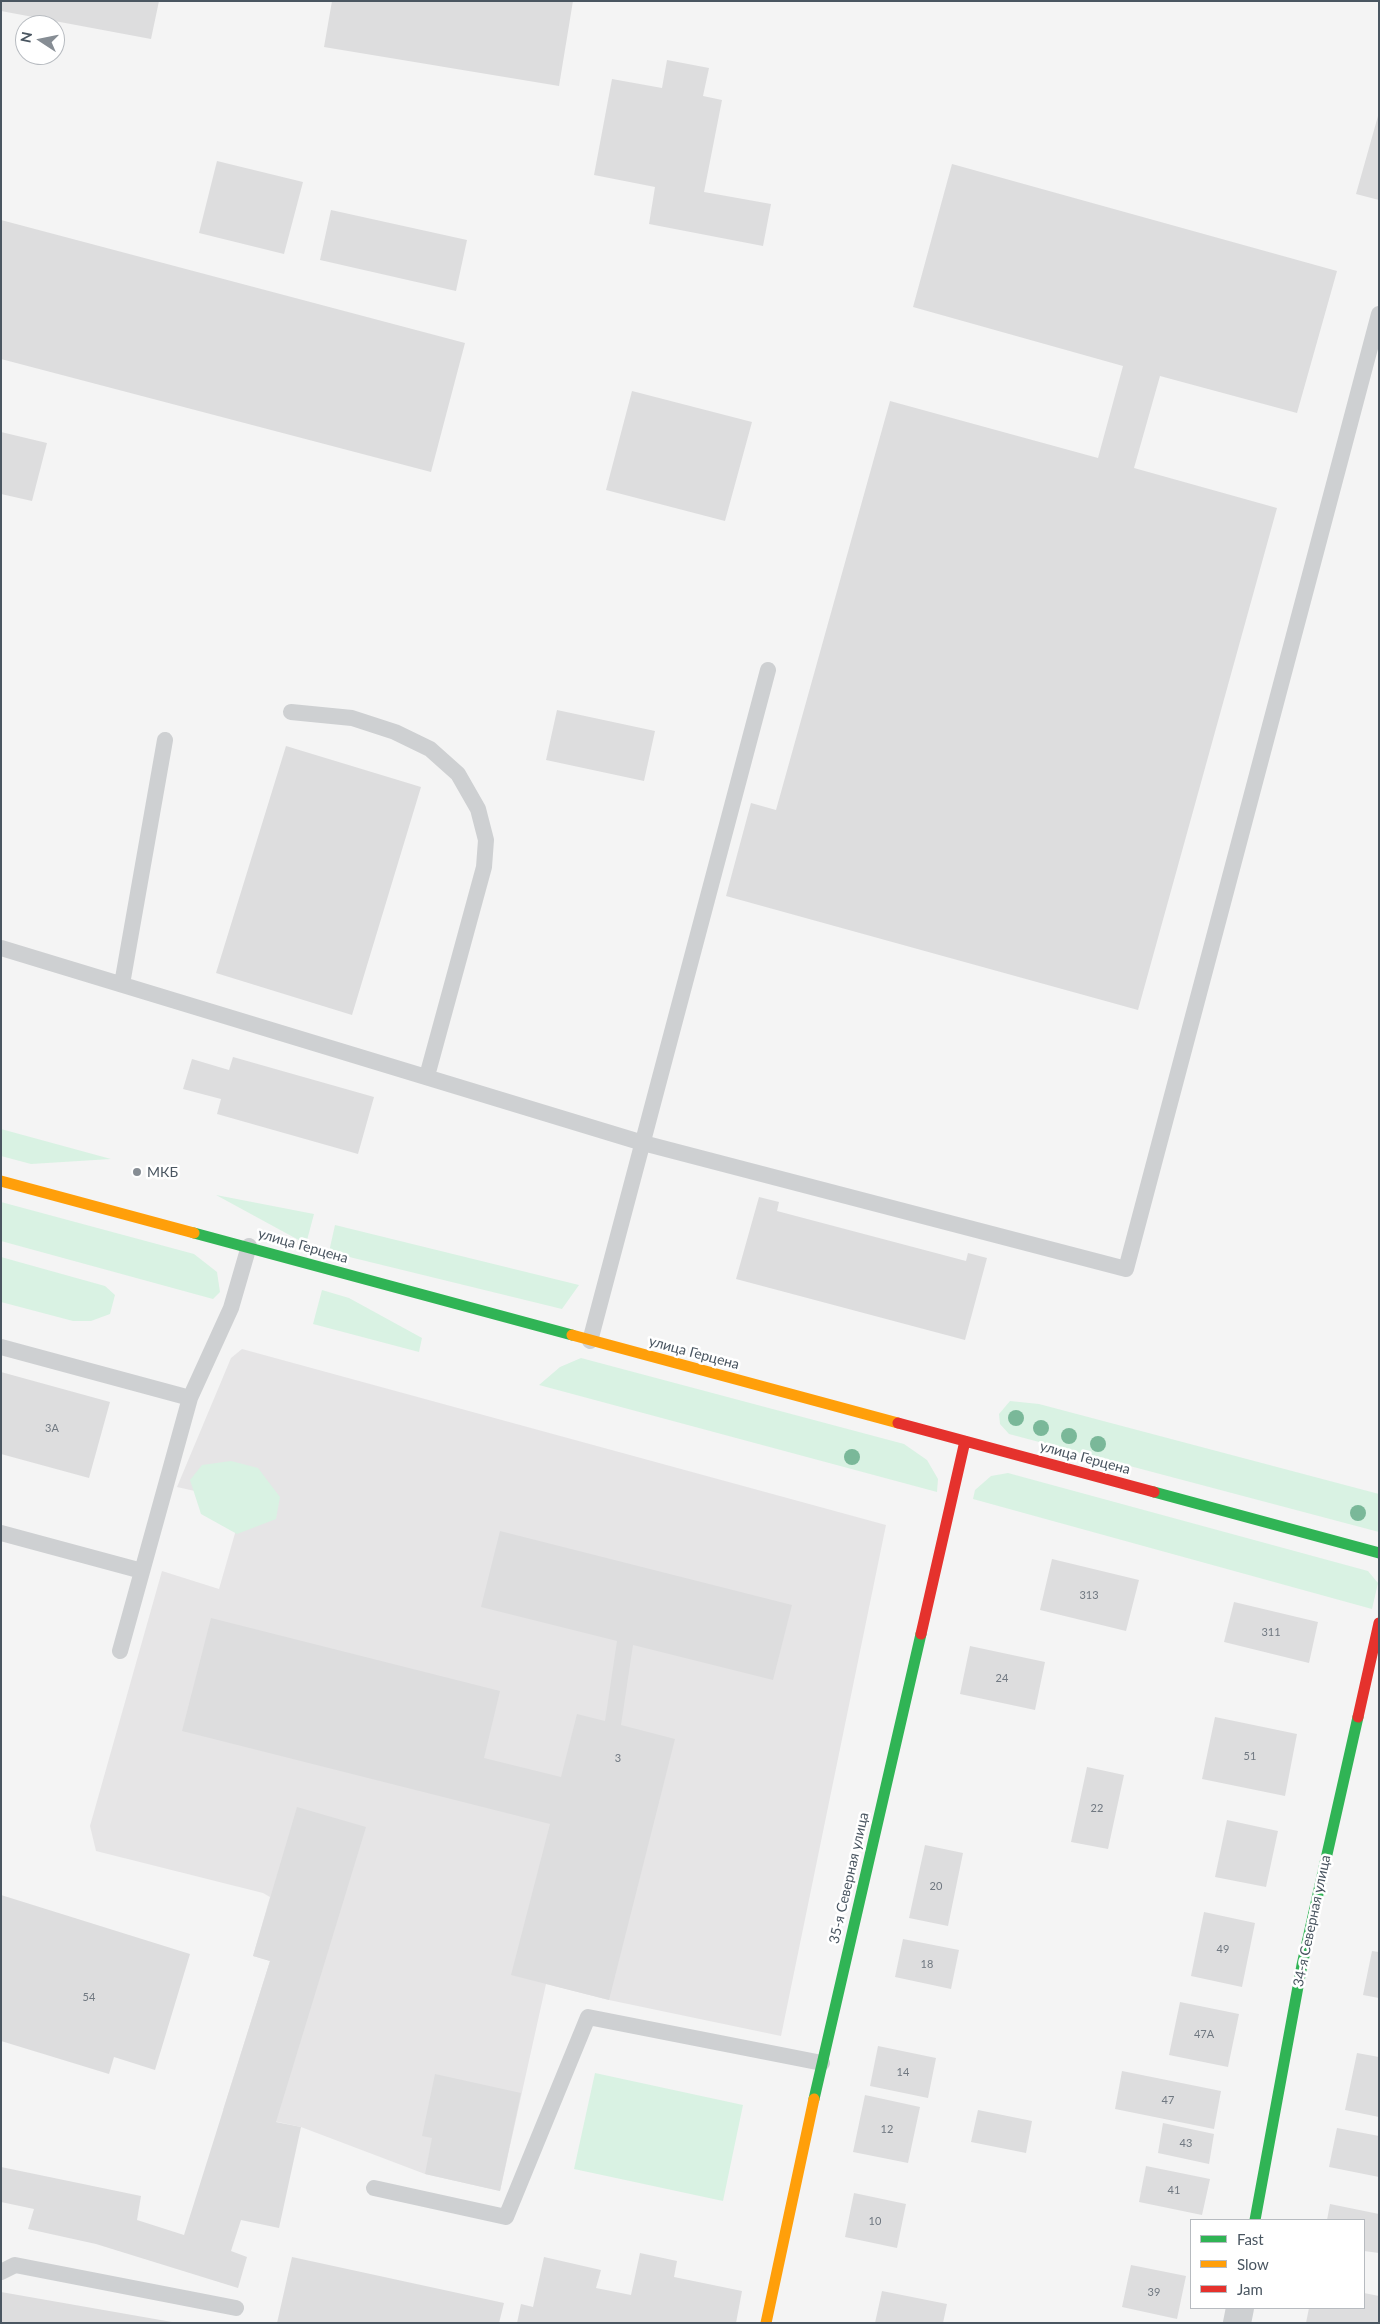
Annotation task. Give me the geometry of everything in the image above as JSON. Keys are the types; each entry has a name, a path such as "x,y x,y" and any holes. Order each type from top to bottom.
{"street":[{"name":"улица Герцена","path":"1,1181 249,1246 590,1341 1379,1553"},
{"name":"35-я Северная улица","path":"766,2323 822,2063 965,1441"},
{"name":"34-я Северная улица","path":"1256,2219 1302,1965 1379,1624"},
{"path":"1237,2323 1240,2309"}],"lane":[{"path":"1,948 643,1143 1126,1269 1379,314"},
{"path":"590,1341 768,670"},
{"path":"291,712 352,718 395,732 430,749 458,774 478,809 486,840 484,867 427,1076"},
{"path":"122,984 165,740"},
{"path":"120,1651 190,1398 232,1308 249,1246"},
{"path":"1,1347 190,1398"},
{"path":"1,1533 142,1571"},
{"path":"374,2188 506,2217 588,2017 822,2063"},
{"path":"1,2272 15,2265 236,2308"}],"shaded area":[{"path":"242,1349 886,1525 781,2036 609,2000 546,1984 500,2191 425,2174 301,2127 223,2110 270,1961 253,1956 270,1897 263,1893 96,1851 90,1826 162,1571 219,1589 244,1502 177,1487 231,1358"}],"green space":[{"path":"1,1129 111,1159 31,1164 1,1156"},
{"path":"216,1195 314,1214 306,1244"},
{"path":"1,1202 194,1254 217,1272 220,1292 213,1299 1,1241"},
{"path":"335,1225 579,1285 562,1309 329,1252"},
{"path":"1,1257 105,1286 115,1295 110,1314 91,1321 73,1321 1,1302"},
{"path":"322,1290 349,1298 422,1338 419,1352 313,1324"},
{"path":"581,1358 904,1444 927,1460 938,1479 937,1492 539,1385 560,1367"},
{"path":"1010,1401 1039,1404 1379,1494 1379,1532 1009,1434 1000,1424 999,1414"},
{"path":"231,1461 258,1468 280,1497 276,1519 237,1534 201,1514 190,1480 202,1465"},
{"path":"1008,1473 1368,1571 1378,1583 1372,1609 973,1499 975,1490 991,1476"},
{"path":"595,2073 743,2105 723,2201 574,2169"}],"building":[{"path":"1,1 159,1 151,39 65,23 65,15 22,15 1,11"},
{"path":"332,1 573,1 559,86 324,47"},
{"path":"667,60 709,68 703,96 722,100 704,192 771,204 763,246 649,224 655,187 594,175 612,79 662,88"},
{"path":"1379,116 1379,200 1356,194"},
{"path":"217,161 303,182 284,254 199,233"},
{"path":"952,164 1337,271 1297,413 1160,376 1134,468 1277,508 1138,1010 726,896 751,803 776,810 890,401 1098,458 1123,366 913,307"},
{"path":"331,210 467,240 456,291 320,260"},
{"path":"1,220 465,343 431,472 1,359"},
{"path":"632,391 752,422 725,521 606,490"},
{"path":"1,432 47,443 32,501 1,494"},
{"path":"557,710 655,731 644,781 546,760"},
{"path":"286,746 421,787 352,1015 216,973"},
{"path":"233,1057 374,1097 358,1154 217,1114 221,1099 183,1089 192,1059 229,1070"},
{"path":"759,1197 779,1202 777,1211 966,1261 968,1253 987,1258 965,1340 736,1279"},
{"path":"1,1372 110,1402 89,1478 1,1454"},
{"path":"500,1531 792,1605 773,1680 633,1645 621,1725 675,1739 609,2000 511,1975 550,1824 182,1731 211,1618 500,1691 484,1758 561,1777 577,1714 605,1721 617,1641 481,1607"},
{"path":"1052,1559 1139,1580 1126,1631 1040,1610"},
{"path":"1234,1602 1318,1622 1309,1663 1224,1642"},
{"path":"970,1646 1045,1662 1035,1710 960,1694"},
{"path":"1215,1717 1297,1734 1285,1796 1202,1779"},
{"path":"1087,1767 1124,1775 1108,1849 1071,1842"},
{"path":"297,1807 366,1827 276,2122 301,2127 279,2228 241,2220 231,2251 247,2257 238,2288 96,2244 28,2229 34,2209 1,2202 1,2167 141,2196 137,2220 184,2235 270,1961 253,1956"},
{"path":"1227,1820 1278,1831 1266,1887 1215,1877"},
{"path":"925,1845 963,1853 948,1926 909,1918"},
{"path":"1,1895 190,1954 155,2070 114,2057 109,2074 1,2041"},
{"path":"1204,1912 1255,1923 1242,1987 1191,1976"},
{"path":"903,1939 959,1950 951,1989 895,1977"},
{"path":"1372,1951 1379,1952 1379,1998 1363,1995"},
{"path":"1180,2002 1239,2014 1228,2067 1169,2055"},
{"path":"878,2046 936,2058 928,2098 870,2086"},
{"path":"1357,2053 1379,2057 1379,2117 1345,2110"},
{"path":"1122,2071 1221,2091 1214,2129 1115,2109"},
{"path":"435,2074 521,2093 500,2191 425,2174 432,2138 422,2136"},
{"path":"865,2095 920,2107 908,2163 853,2152"},
{"path":"978,2110 1032,2121 1026,2153 971,2142"},
{"path":"1163,2123 1214,2134 1209,2164 1158,2153"},
{"path":"1337,2128 1379,2136 1379,2177 1329,2167"},
{"path":"1146,2166 1210,2179 1202,2215 1139,2202"},
{"path":"854,2193 906,2204 897,2248 845,2237"},
{"path":"1330,2204 1379,2214 1379,2253 1365,2251 1365,2219 1327,2219"},
{"path":"640,2253 677,2261 674,2277 742,2291 736,2323 517,2323 521,2304 533,2307 544,2257 601,2270 596,2288 631,2295"},
{"path":"292,2257 504,2303 499,2323 277,2323"},
{"path":"1131,2265 1186,2276 1177,2319 1122,2307"},
{"path":"882,2291 947,2304 943,2323 875,2323"},
{"path":"1,2292 172,2322 172,2323 1,2323"},
{"path":"1365,2293 1379,2296 1379,2323 1306,2323 1309,2309 1365,2309"}],"traffic: fast":[{"path":"194,1233 572,1335"},
{"path":"1154,1492 1379,1553"},
{"path":"814,2099 921,1634"},
{"path":"1255,2219 1302,1965 1358,1717"}],"traffic: slow":[{"path":"1,1181 194,1233"},
{"path":"572,1335 898,1423"},
{"path":"766,2323 814,2099"}],"traffic: jam":[{"path":"898,1423 1154,1492"},
{"path":"921,1634 965,1441"},
{"path":"1358,1717 1379,1623"}],"place":[{"name":"МКБ","path":"137,1172"}]}
